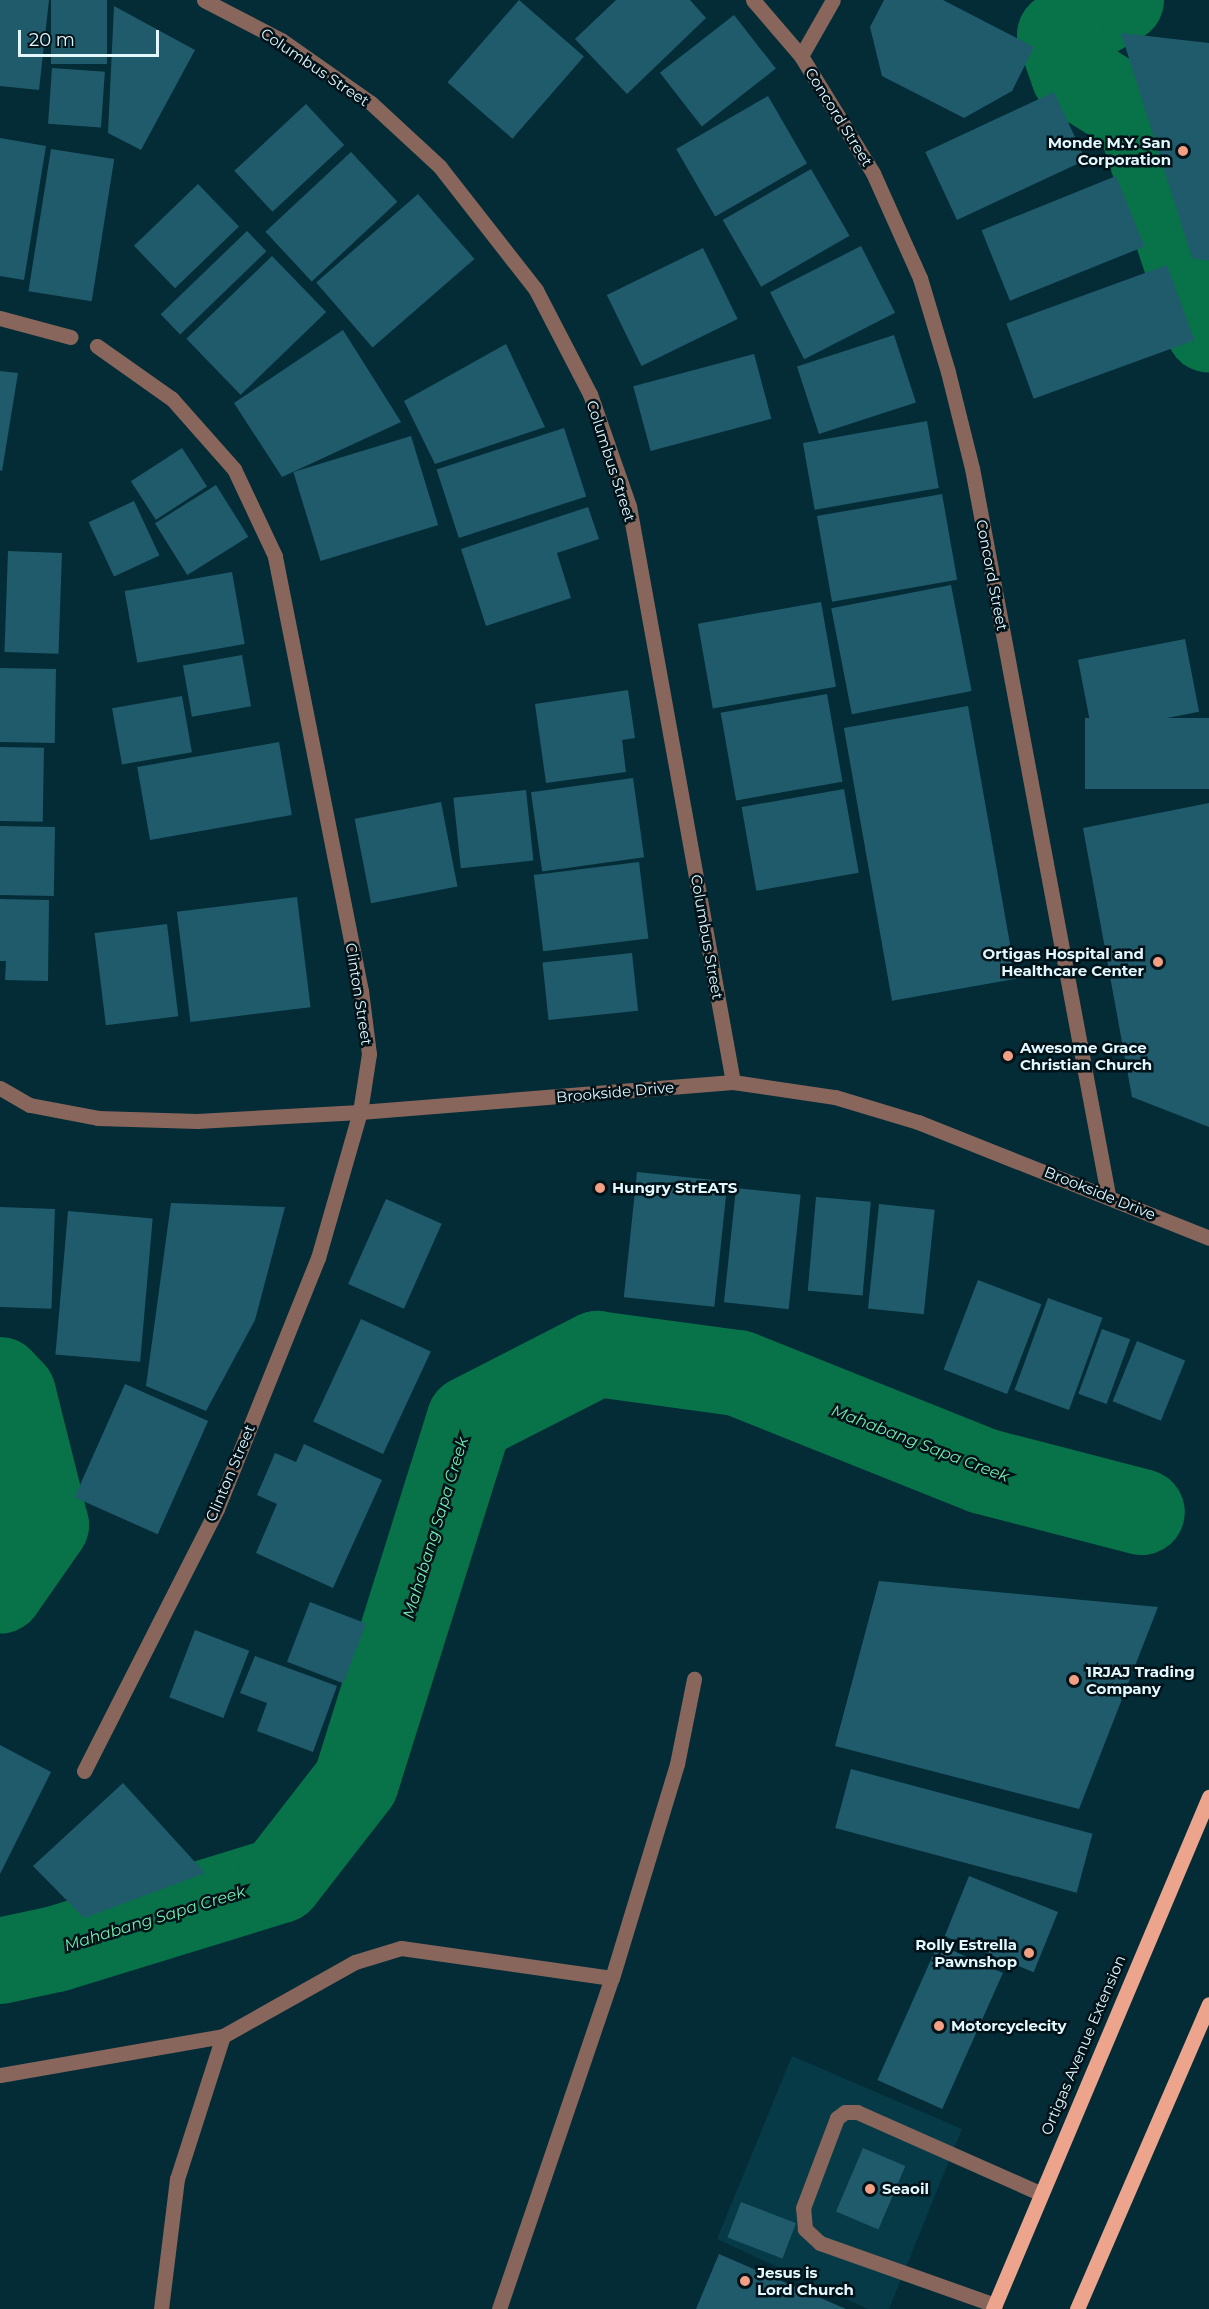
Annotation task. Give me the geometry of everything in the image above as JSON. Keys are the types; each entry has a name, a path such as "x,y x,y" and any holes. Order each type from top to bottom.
{"main road":[{"name":"Ortigas Avenue Extension","path":"994,2307 1040,2193 1209,1797"},
{"path":"1077,2309 1209,2004"}],"street":[{"name":"Columbus Street","path":"204,0 281,40 371,103 440,167 536,290 590,394 629,506 733,1082"},
{"name":"Concord Street","path":"753,0 801,56 873,173 920,278 948,372 972,468 1108,1196"},
{"path":"801,56 833,0"},
{"path":"0,318 71,337"},
{"name":"Clinton Street","path":"84,1770 217,1509 318,1258 360,1112 369,1054 361,991 275,556 234,469 171,399 97,346"},
{"name":"Brookside Drive","path":"0,1088 30,1105 98,1118 197,1121 360,1112 733,1082 835,1097 887,1113 1108,1196 1209,1238"},
{"path":"499,2309 612,1978 677,1764 694,1679"},
{"path":"0,2075 223,2036 355,1962 401,1948 612,1978"},
{"path":"161,2309 177,2179 223,2036"},
{"path":"994,2307 820,2243 805,2229 802,2208 837,2118 845,2112 857,2112 1040,2193"}],"shaded area":[{"path":"792,2056 962,2129 889,2309 868,2309 717,2239"}],"building":[{"path":"0,0 49,0 39,90 0,86"},
{"path":"51,0 107,0 107,64 51,64"},
{"path":"519,0 584,56 512,139 447,82"},
{"path":"616,0 690,0 706,18 627,94 575,39"},
{"path":"884,0 943,0 1034,47 1012,91 964,118 882,76 870,27"},
{"path":"114,6 195,50 141,150 108,133"},
{"path":"734,15 776,69 702,126 660,73"},
{"name":"Monde M.Y. San Corporation","path":"1121,33 1209,43 1209,261 1192,258"},
{"path":"52,68 105,72 101,128 48,124"},
{"path":"1054,92 1086,160 957,220 925,152"},
{"path":"768,96 807,164 715,217 676,149"},
{"path":"306,104 344,145 273,212 234,171"},
{"path":"0,138 46,146 24,280 0,276"},
{"path":"51,149 114,159 92,301 28,291"},
{"path":"351,152 397,202 312,282 265,232"},
{"path":"811,169 850,236 761,287 723,220"},
{"path":"1116,176 1144,246 1010,301 982,230"},
{"path":"198,184 239,226 175,288 134,246"},
{"path":"418,194 474,259 373,347 316,283"},
{"path":"247,231 266,251 180,335 161,314"},
{"path":"861,246 895,313 804,359 770,292"},
{"path":"703,248 738,319 641,366 607,295"},
{"path":"272,256 326,312 241,395 186,339"},
{"path":"1167,265 1194,340 1034,399 1006,323"},
{"path":"343,330 401,422 282,477 234,403"},
{"path":"894,335 916,403 819,434 797,367"},
{"path":"506,344 545,427 435,464 404,401"},
{"path":"754,354 771,419 651,451 633,386"},
{"path":"0,371 18,373 2,471 0,470"},
{"path":"927,421 939,488 815,510 803,443"},
{"path":"564,428 586,496 459,538 437,469"},
{"path":"411,436 438,525 321,561 293,472"},
{"path":"182,448 207,487 156,520 131,481"},
{"path":"216,485 248,537 187,575 155,523"},
{"path":"942,494 957,580 832,602 817,516"},
{"path":"134,501 159,555 114,577 89,522"},
{"path":"588,507 599,539 557,553 571,598 486,626 461,549"},
{"path":"8,551 62,553 58,654 4,652"},
{"path":"232,572 245,644 137,663 125,591"},
{"path":"951,585 972,691 852,714 831,608"},
{"path":"821,602 836,687 713,708 698,624"},
{"path":"1185,639 1199,712 1092,732 1078,660"},
{"path":"242,655 251,706 192,717 183,665"},
{"path":"0,668 56,669 55,743 0,742"},
{"path":"628,690 635,738 622,740 626,772 546,783 535,704"},
{"path":"827,694 842,782 736,800 721,713"},
{"path":"182,696 192,752 122,764 112,708"},
{"path":"968,706 1016,979 892,1001 844,728"},
{"path":"1085,718 1209,718 1209,789 1085,789"},
{"path":"279,742 292,815 150,840 137,767"},
{"path":"0,747 44,748 43,822 0,821"},
{"path":"633,778 644,857 542,872 531,792"},
{"path":"844,789 859,873 756,891 742,807"},
{"path":"526,790 533,861 461,868 453,798"},
{"path":"441,802 457,886 371,903 355,819"},
{"name":"Ortigas Hospital and Healthcare Center","path":"1209,803 1209,1127 1132,1097 1083,828"},
{"path":"0,826 55,827 54,896 0,895"},
{"path":"639,862 648,938 543,951 534,875"},
{"path":"297,897 311,1007 190,1022 177,912"},
{"path":"0,899 49,900 48,981 5,980 6,961 0,961"},
{"path":"167,924 178,1016 106,1025 95,933"},
{"path":"632,953 638,1011 549,1020 542,962"},
{"path":"637,1172 728,1182 714,1307 624,1297"},
{"path":"736,1188 801,1195 789,1309 724,1302"},
{"path":"816,1197 871,1202 863,1295 808,1291"},
{"path":"386,1199 442,1224 404,1309 348,1284"},
{"path":"171,1203 285,1207 255,1320 206,1411 146,1386"},
{"path":"879,1204 935,1210 924,1314 868,1308"},
{"path":"0,1207 55,1209 51,1309 0,1307"},
{"path":"68,1211 153,1218 140,1362 55,1354"},
{"path":"978,1280 1041,1304 1007,1394 944,1370"},
{"path":"1048,1298 1103,1318 1069,1410 1014,1390"},
{"path":"361,1319 431,1352 383,1454 313,1421"},
{"path":"1102,1329 1130,1339 1107,1404 1078,1394"},
{"path":"1137,1341 1185,1360 1161,1421 1113,1401"},
{"path":"125,1384 208,1421 158,1534 75,1497"},
{"path":"304,1444 382,1480 333,1588 256,1553 277,1504 257,1495 275,1453 296,1462"},
{"path":"879,1581 1158,1607 1079,1809 835,1746"},
{"path":"310,1602 366,1624 343,1683 287,1662"},
{"path":"195,1630 249,1651 223,1718 169,1697"},
{"path":"255,1656 337,1686 313,1752 257,1731 267,1703 240,1693"},
{"path":"0,1745 51,1772 0,1874"},
{"path":"851,1769 1092,1834 1077,1893 835,1828"},
{"path":"123,1783 205,1873 84,1918 33,1866"},
{"path":"969,1876 1058,1912 1034,1972 945,1936"},
{"name":"Motorcyclecity","path":"938,1944 1003,1973 942,2109 877,2080"},
{"name":"Seaoil","path":"863,2148 905,2166 878,2229 836,2212"},
{"path":"741,2202 796,2223 782,2259 727,2237"},
{"name":"Jesus is Lord Church","path":"719,2254 846,2309 696,2309"}],"waterway":[{"path":"1121,0 1060,35 1074,75 1138,115 1209,330"},
{"name":"Mahabang Sapa Creek","path":"0,1961 56,1949 280,1880 356,1782 470,1419 597,1354 738,1373 983,1471 1142,1512"},
{"name":"Mahabang Sapa Creek","path":"0,1380 13,1394 46,1525 0,1591"}],"place":[{"name":"Monde M.Y. San Corporation","path":"1183,151"},
{"name":"Ortigas Hospital and Healthcare Center","path":"1158,962"},
{"name":"Awesome Grace Christian Church","path":"1008,1056"},
{"name":"Hungry StrEATS","path":"600,1188"},
{"name":"1RJAJ Trading Company","path":"1074,1680"},
{"name":"Rolly Estrella Pawnshop","path":"1029,1953"},
{"name":"Motorcyclecity","path":"939,2026"},
{"name":"Seaoil","path":"870,2189"},
{"name":"Jesus is Lord Church","path":"745,2281"}]}
